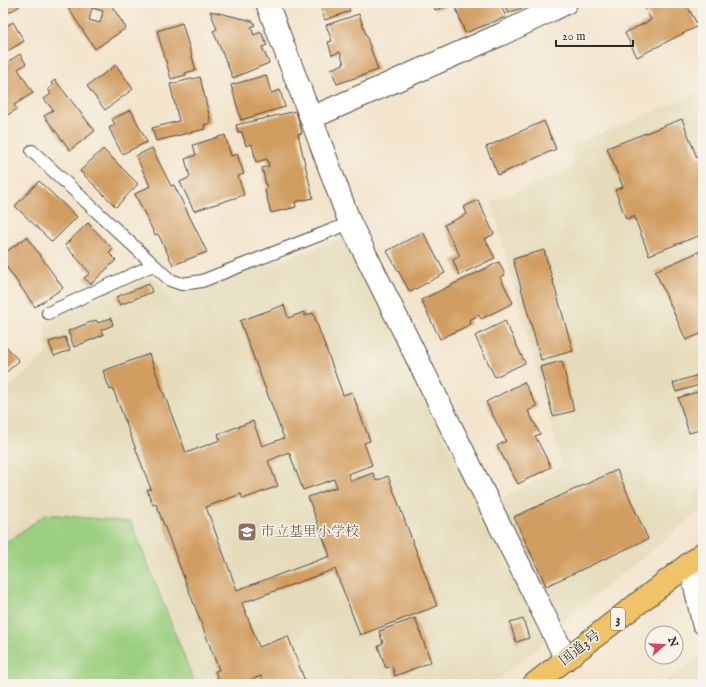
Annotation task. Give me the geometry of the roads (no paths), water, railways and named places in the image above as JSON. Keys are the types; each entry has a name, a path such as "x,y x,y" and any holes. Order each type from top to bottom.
{"highway":[{"name":"国道3号","path":"534,684 697,558"}],"street":[{"path":"266,3 350,223 566,659"},
{"path":"311,118 502,34 566,3"},
{"path":"697,558 703,623"}],"lane":[{"path":"32,151 153,265 170,280 182,284 202,281 350,223"},
{"path":"48,313 153,265"}],"place":[{"name":"市立基里小学校","path":"247,532"}]}
